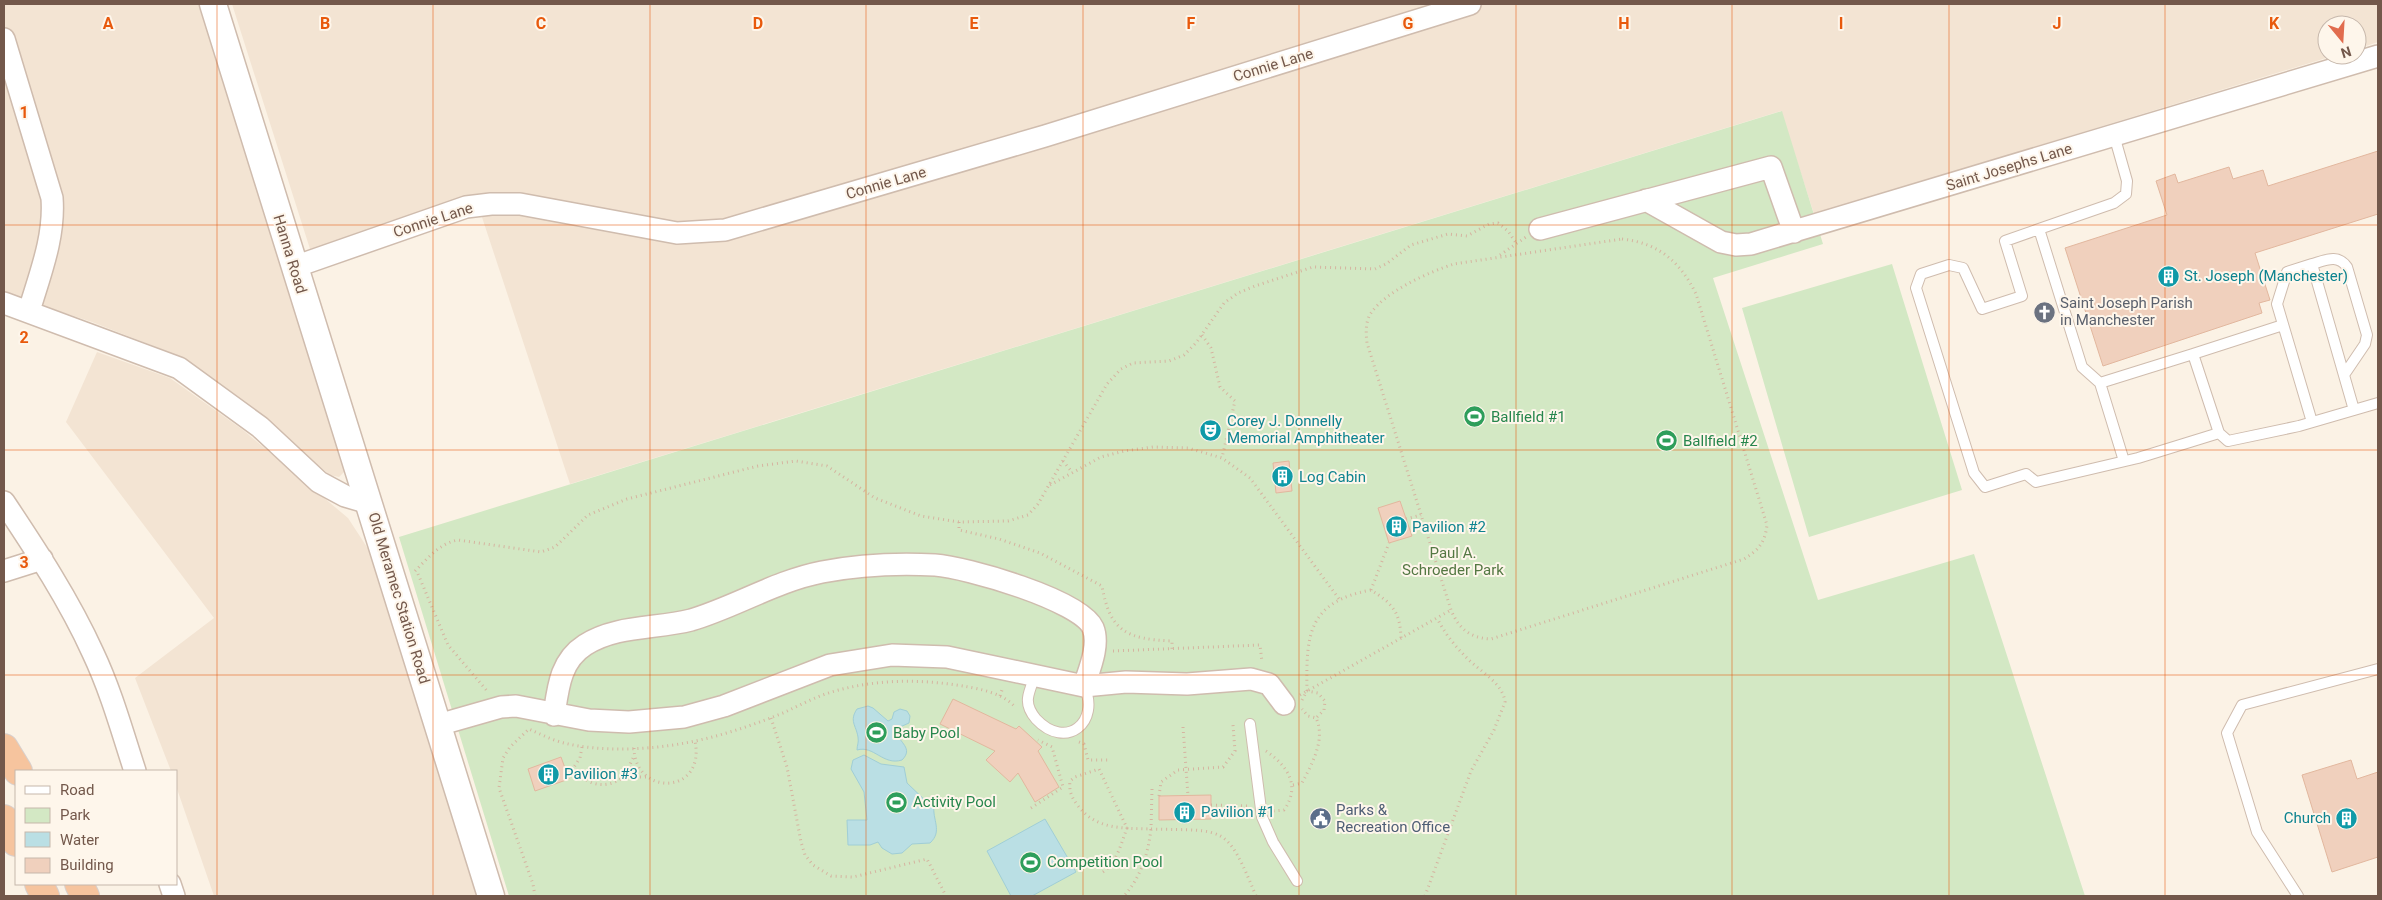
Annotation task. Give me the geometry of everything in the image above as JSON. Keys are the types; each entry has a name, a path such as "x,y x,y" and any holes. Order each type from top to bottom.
{"highway":[{"path":"4,748 17,770"},
{"path":"4,820 15,840"},
{"path":"80,885 86,896"}],"street":[{"name":"Hanna Road","path":"213,4 369,503"},
{"name":"Connie Lane","path":"294,267 466,207 491,204 520,204 676,232 725,230 1045,136 1470,4"},
{"path":"4,39 52,198 54,215 51,236 30,311"},
{"name":"Saint Josephs Lane","path":"1646,200 1721,242 1736,245 1751,244 2378,56"},
{"path":"1540,229 1771,167 1794,232"},
{"name":"Old Meramec Station Road","path":"4,303 30,311 179,368 260,427 320,482 345,496 369,503 491,896"},
{"path":"4,502 42,559 93,652 111,697 135,770"},
{"path":"4,571 42,559"},
{"path":"554,715 559,680 569,660 584,645 604,636 620,631 669,625 692,619 797,578 820,572 891,565 937,565 961,570 1030,590 1070,607 1085,617 1093,627 1096,637 1084,686"},
{"path":"438,725 500,708 516,706 554,715 629,722 684,717 724,706 830,665 892,655 947,657 1084,686 1126,682 1187,684 1251,678 1269,684 1284,704"}],"lane":[{"path":"2114,135 2127,181 2126,194 2114,203 2005,241 2022,296 1982,309 1963,268 1949,265 1921,274 1916,288 1974,472 1985,487 2026,474 2036,482 2124,461 2219,433"},
{"path":"2039,229 2082,367 2100,383 2124,461"},
{"path":"2312,422 2277,304 2287,272 2335,258 2342,260 2348,267 2367,335 2365,344 2344,374"},
{"path":"2312,264 2354,410"},
{"path":"2100,383 2283,325"},
{"path":"2193,354 2219,433 2228,441 2312,422 2378,403"},
{"path":"2298,896 2257,832 2227,733 2242,705 2378,669"},
{"path":"1035,676 1028,698 1029,708 1045,728 1056,734 1073,731 1082,725 1087,716 1089,696 1084,686"},
{"path":"1250,724 1262,817 1273,842 1297,881"}],"path":[{"path":"500,708 448,645 417,572 438,549 451,541 458,540 541,552 554,547 588,515 627,499 750,468 806,461 827,466 860,489 895,507 921,516 959,522 995,522 1020,519 1034,509 1107,384 1116,374 1133,363 1177,360 1190,350 1230,298 1255,286 1300,270 1326,267 1376,269 1386,264 1411,245 1448,234 1467,236 1489,224 1498,223 1508,231 1516,243"},
{"path":"1500,255 1540,229"},
{"path":"1622,239 1635,240 1658,249 1678,264 1696,294 1764,516 1766,532 1760,547 1744,560 1491,639 1470,635 1462,629 1450,610 1367,344 1367,324 1370,315 1384,300 1433,272 1465,260 1500,255 1622,239"},
{"path":"1202,335 1211,348 1220,387 1235,401 1222,458"},
{"path":"1049,486 1101,457 1124,451 1154,447 1188,448 1222,458 1250,478 1339,599"},
{"path":"1063,461 1072,472"},
{"path":"1406,519 1421,515"},
{"path":"959,522 959,530 999,539 1040,553 1102,586 1112,618 1122,631 1134,636 1172,641 1172,649"},
{"path":"1371,590 1389,543"},
{"path":"1293,785 1302,783 1316,750 1320,727 1316,718 1302,711 1301,702 1307,691 1309,639 1317,618 1332,602 1352,594 1371,590 1387,600 1395,611 1400,623 1401,638"},
{"path":"1284,704 1450,610"},
{"path":"1425,896 1471,771 1494,730 1505,702 1501,690 1466,657 1446,633 1437,618"},
{"path":"1113,660 1113,651 1260,645 1262,663"},
{"path":"536,896 499,788 503,758 510,747 529,729 555,740 582,747 634,748 695,741 722,735 771,718 834,691 906,680 974,688 1000,696 1008,701 1018,712 1019,701"},
{"path":"1000,696 1005,681"},
{"path":"1307,691 1318,693 1325,701 1324,710 1316,718"},
{"path":"771,718 787,767 801,842 805,855 813,865 831,876 853,877 927,859 946,896"},
{"path":"1159,796 1161,782 1174,772 1186,769 1218,768 1226,764 1235,751 1234,725"},
{"path":"1183,727 1188,796"},
{"path":"1032,734 1046,746 1062,747"},
{"path":"582,747 580,758 574,767 586,780 593,784 604,786 637,775 667,784 686,776 696,761 695,741"},
{"path":"1075,744 1078,742 1084,744 1088,760 1110,760"},
{"path":"1031,808 1063,787 1052,747"},
{"path":"624,778 634,755 634,748"},
{"path":"634,755 647,777"},
{"path":"1103,872 1117,854 1127,828 1099,769 1075,777 1070,781 1072,796 1084,815 1093,822 1105,826 1127,828 1151,829 1209,830 1219,834 1226,839 1238,854 1256,896"},
{"path":"1124,896 1135,882 1145,860 1151,829 1152,789"}],"shaded area":[{"path":"4,4 205,4 345,471 339,477 330,475 236,397 174,354 92,322 4,293"},
{"path":"232,4 2378,4 2378,42 2367,46 2367,15 2317,15 2317,61 1814,214 1781,111 570,484 476,199 310,249"},
{"path":"97,352 170,378 243,430 348,518 376,561 480,896 214,896 178,792 178,770 171,770 135,678 214,618 66,422"}],"green space":[{"name":"Paul A. Schroeder Park","path":"1782,111 1823,244 1713,278 1818,600 1974,554 2085,896 509,896 399,537"},
{"path":"1892,264 1962,490 1809,537 1742,308"}],"water":[{"name":"Baby Pool","path":"868,706 888,721 892,719 894,712 900,709 907,711 910,716 909,723 896,731 907,752 902,760 889,760 869,750 857,750 858,739 854,723 855,713 857,709"},
{"name":"Activity Pool","path":"864,755 881,764 904,767 907,783 930,805 934,805 936,834 930,843 912,844 902,853 892,854 882,848 878,842 870,845 848,845 847,820 867,820 864,792 851,769 853,760"},
{"name":"Competition Pool","path":"1045,819 1076,872 1032,896 1011,896 987,851"}],"building":[{"name":"St. Joseph (Manchester)","path":"2378,151 2378,214 2255,253 2270,300 2259,303 2262,313 2103,366 2065,248 2167,215 2156,181 2175,174 2178,183 2229,167 2233,179 2263,170 2268,186"},
{"name":"Log Cabin","path":"1289,461 1292,491 1276,493 1273,463"},
{"name":"Pavilion #2","path":"1400,501 1412,536 1389,543 1378,508"},
{"path":"953,699 1016,729 1019,726 1042,747 1038,751 1059,787 1035,802 1018,773 1010,782 986,760 995,751 940,724"},
{"name":"Pavilion #3","path":"561,757 569,779 535,791 528,769"},
{"name":"Church","path":"2351,760 2357,779 2378,772 2378,857 2332,872 2302,775"},
{"name":"Pavilion #1","path":"1211,795 1211,819 1159,820 1159,796"}],"place":[{"name":"St. Joseph (Manchester)","path":"2168,276"},
{"name":"Saint Joseph Parish in Manchester","path":"2044,312"},
{"name":"Ballfield #1","path":"1475,417"},
{"name":"Corey J. Donnelly Memorial Amphitheater","path":"1211,430"},
{"name":"Ballfield #2","path":"1667,441"},
{"name":"Log Cabin","path":"1283,477"},
{"name":"Pavilion #2","path":"1396,527"},
{"name":"Baby Pool","path":"877,733"},
{"name":"Pavilion #3","path":"548,774"},
{"name":"Activity Pool","path":"897,802"},
{"name":"Pavilion #1","path":"1185,812"},
{"name":"Church","path":"2347,818"},
{"name":"Parks & Recreation Office","path":"1320,819"},
{"name":"Competition Pool","path":"1031,862"}]}
